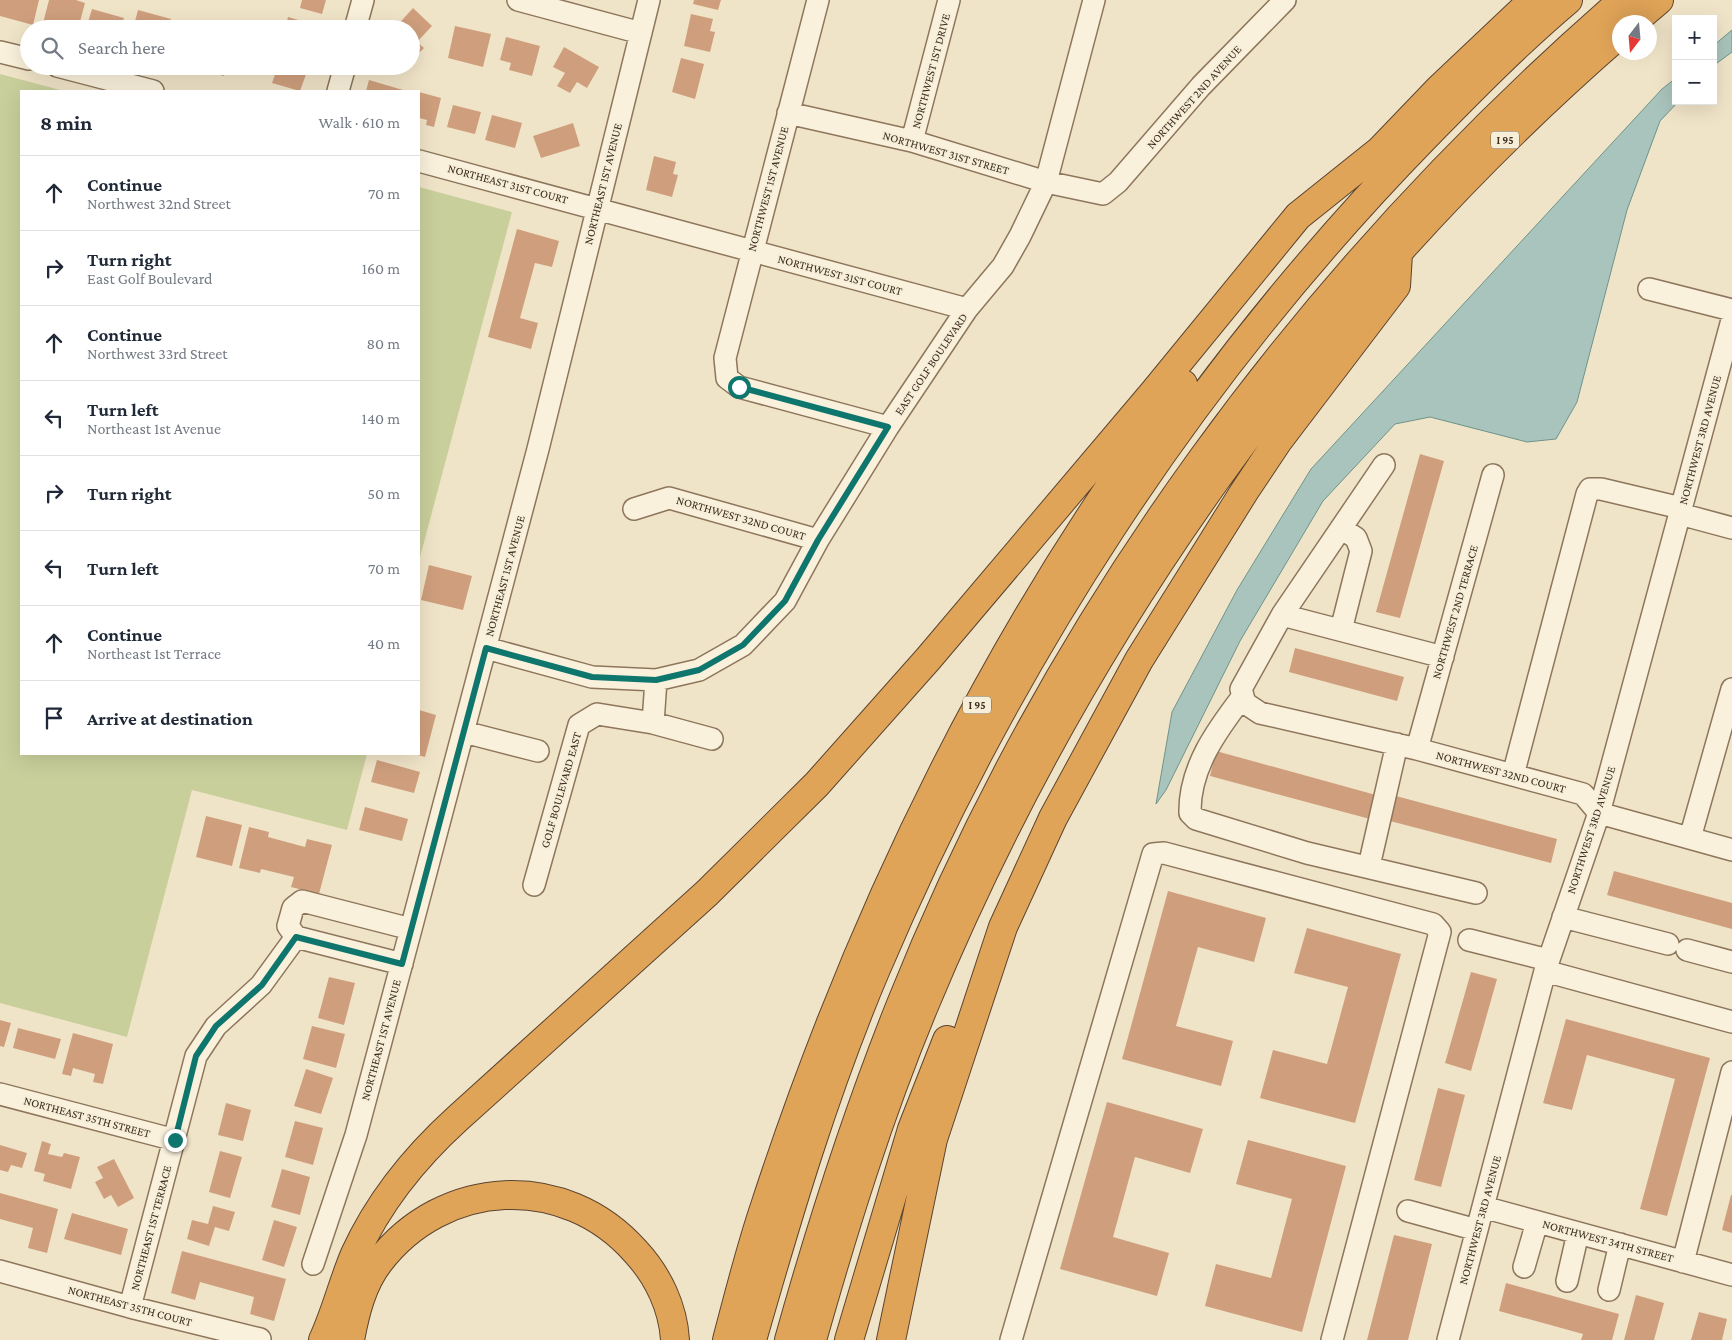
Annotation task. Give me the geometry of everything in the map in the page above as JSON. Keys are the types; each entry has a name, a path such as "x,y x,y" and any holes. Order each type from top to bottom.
{"highway":[{"name":"I 95","path":"727,1340 764,1208 821,1045 886,888 933,790 976,707 1062,560 1159,417 1264,281 1378,152 1453,76 1533,0"},
{"path":"752,1340 787,1213 814,1133 875,972 949,810 1024,669 1069,594 1114,522 1200,400 1314,258 1435,126 1496,65 1568,0"},
{"path":"789,1340 843,1158 902,1002 935,925 1009,769 1132,559 1235,413 1341,281 1470,142 1517,95 1623,0"},
{"path":"1641,15 1658,0"},
{"name":"I 95","path":"812,1340 865,1165 922,1008 984,872 1030,779 1113,633 1253,427 1306,360 1460,185 1533,112 1612,41"},
{"path":"331,1339 348,1272 365,1234 399,1180 417,1158 458,1118 707,893 817,784 928,659 1018,553 1154,392 1298,216 1378,152"},
{"path":"891,1340 933,1139 1003,927 1071,782 1138,660 1278,440 1396,286 1398,254"},
{"path":"849,1340 912,1129 986,944 1003,927"},
{"path":"331,1339 357,1309 378,1263 404,1235 443,1208 487,1198 519,1195 558,1201 594,1217 617,1232 639,1255 660,1286 671,1318 675,1340"}],"street":[{"path":"357,20 363,0"},
{"path":"518,0 641,33"},
{"name":"NORTHEAST 1ST AVENUE","path":"313,1264 356,1135 464,732 649,0"},
{"name":"NORTHWEST 1ST AVENUE","path":"818,0 725,358 727,378 739,387 888,427"},
{"name":"NORTHWEST 1ST DRIVE","path":"912,141 950,0"},
{"name":"EAST GOLF BOULEVARD","path":"486,648 592,677 656,680 699,670 743,645 785,601 818,540 888,427 967,309 1003,266 1020,236 1046,182 1094,0"},
{"name":"NORTHWEST 2ND AVENUE","path":"1103,194 1118,182 1201,86 1285,0"},
{"path":"0,52 20,57"},
{"path":"92,75 149,90"},
{"path":"338,90 342,75"},
{"name":"NORTHWEST 31ST STREET","path":"788,113 912,141 1046,182 1103,194"},
{"name":"NORTHEAST 31ST COURT","path":"420,160 597,208"},
{"name":"NORTHWEST 31ST COURT","path":"597,208 967,309"},
{"path":"1649,289 1732,310"},
{"name":"NORTHWEST 3RD AVENUE","path":"1448,1340 1547,966 1599,813 1732,320"},
{"path":"1384,465 1282,615 1241,689 1243,696 1210,741 1193,783 1190,813 1204,823 1307,853 1369,866 1476,893"},
{"name":"NORTHWEST 2ND TERRACE","path":"1369,866 1407,746 1443,657 1494,475"},
{"path":"1513,775 1586,494 1590,489 1602,489 1732,528"},
{"name":"NORTHWEST 32ND COURT","path":"634,508 669,498 818,540"},
{"path":"1341,528 1356,538 1361,551 1341,630"},
{"path":"1282,615 1443,657"},
{"path":"652,723 656,680"},
{"path":"1690,838 1732,689"},
{"name":"NORTHWEST 32ND COURT","path":"1243,696 1245,703 1260,713 1407,746 1583,794 1599,813"},
{"name":"GOLF BOULEVARD EAST","path":"534,885 579,725 597,714 652,723 712,739"},
{"path":"464,732 538,751"},
{"path":"1599,813 1732,850"},
{"path":"1011,1340 1153,854 1164,853 1433,924 1440,932 1332,1340"},
{"path":"402,964 296,937 288,926 293,908 302,901 411,929"},
{"path":"1563,917 1732,962"},
{"name":"NORTHEAST 1ST TERRACE","path":"130,1307 194,1062 216,1026 262,985 296,937"},
{"path":"1469,940 1547,966 1732,1022"},
{"path":"1683,1262 1732,1072"},
{"name":"NORTHEAST 35TH STREET","path":"0,1094 175,1140"},
{"name":"NORTHWEST 34TH STREET","path":"1483,1207 1732,1275"},
{"path":"1408,1211 1477,1230"},
{"path":"1524,1266 1537,1222"},
{"path":"1567,1280 1578,1233"},
{"path":"1609,1290 1620,1244"},
{"name":"NORTHEAST 35TH COURT","path":"0,1271 130,1307 260,1339"}],"green space":[{"path":"0,74 60,90 20,90 20,755 367,755 347,830 192,790 127,1037 0,1003"},
{"path":"420,187 512,212 420,557"}],"water":[{"path":"1732,30 1732,52 1717,63 1717,60 1717,43"},
{"path":"1672,81 1672,105 1675,105 1660,121 1627,210 1577,402 1556,439 1527,442 1430,417 1395,424 1323,501 1240,641 1166,790 1156,804 1172,712 1237,590 1311,469 1662,89"}],"building":[{"path":"0,0 39,0 34,20 20,21 0,16"},
{"path":"49,0 76,0 85,3 80,20 44,20"},
{"path":"302,0 326,0 322,14 300,8"},
{"path":"694,0 721,0 718,10 693,4"},
{"path":"413,8 432,26 420,39 420,20 402,20"},
{"path":"92,9 124,18 123,20 89,20"},
{"path":"138,10 171,19 171,20 135,20"},
{"path":"691,14 713,19 710,31 715,32 710,52 684,46"},
{"path":"288,17 298,20 287,20"},
{"path":"455,26 491,34 483,67 448,58"},
{"path":"506,37 540,46 532,76 509,70 511,63 500,60"},
{"path":"564,47 599,67 587,88 577,82 570,93 557,86 565,73 553,67"},
{"path":"681,58 704,64 695,99 672,92"},
{"path":"275,75 306,75 300,90 272,83"},
{"path":"369,80 403,90 366,90"},
{"path":"420,92 441,98 434,127 426,125 427,120 420,118"},
{"path":"453,105 481,112 475,134 447,127"},
{"path":"492,115 522,123 515,148 485,140"},
{"path":"573,123 580,146 541,158 533,136"},
{"path":"654,156 676,162 673,174 678,175 672,197 646,190"},
{"path":"517,229 559,241 552,267 535,263 520,318 538,323 531,349 488,337"},
{"path":"1420,454 1444,461 1400,618 1376,612"},
{"path":"429,565 472,576 463,610 421,600"},
{"path":"1295,648 1404,677 1397,701 1289,672"},
{"path":"420,710 436,715 425,757 418,755 420,755"},
{"path":"1216,751 1376,795 1370,819 1210,776"},
{"path":"377,760 420,772 414,793 371,782"},
{"path":"1396,796 1557,839 1551,863 1390,821"},
{"path":"365,807 408,819 402,841 359,830"},
{"path":"206,816 242,825 232,866 196,857"},
{"path":"249,827 269,832 268,837 305,847 307,839 332,845 319,894 291,887 294,877 261,869 260,873 239,868"},
{"path":"1614,871 1732,903 1732,929 1607,895"},
{"path":"1168,891 1266,918 1254,962 1198,947 1176,1026 1233,1041 1221,1086 1122,1059"},
{"path":"1307,928 1401,954 1355,1123 1260,1098 1273,1050 1327,1064 1348,987 1294,973"},
{"path":"1471,972 1497,979 1471,1071 1445,1063"},
{"path":"329,977 355,983 344,1025 318,1018"},
{"path":"1566,1019 1710,1058 1667,1216 1640,1209 1675,1079 1587,1055 1572,1110 1543,1103"},
{"path":"0,1020 11,1023 4,1047 0,1046"},
{"path":"312,1026 345,1034 336,1068 303,1059"},
{"path":"18,1028 61,1039 55,1059 13,1048"},
{"path":"73,1033 113,1044 103,1084 93,1082 95,1074 73,1068 71,1076 62,1074"},
{"path":"306,1069 333,1078 321,1114 294,1106"},
{"path":"1438,1088 1465,1095 1441,1187 1414,1180"},
{"path":"1107,1102 1203,1129 1190,1173 1135,1157 1113,1237 1169,1253 1157,1296 1060,1269"},
{"path":"226,1103 251,1110 243,1141 218,1135"},
{"path":"295,1121 323,1128 313,1165 285,1157"},
{"path":"1248,1140 1346,1166 1302,1332 1205,1306 1216,1264 1271,1278 1292,1199 1236,1184"},
{"path":"42,1141 51,1144 48,1154 62,1157 64,1153 80,1157 71,1189 43,1181 45,1174 34,1171"},
{"path":"0,1145 27,1153 22,1168 11,1165 8,1172 0,1170"},
{"path":"220,1151 242,1157 230,1198 209,1192"},
{"path":"114,1159 134,1198 118,1207 111,1195 104,1199 95,1182 103,1178 97,1167"},
{"path":"282,1169 310,1177 300,1215 271,1207"},
{"path":"0,1193 58,1209 47,1253 28,1248 33,1228 0,1219"},
{"path":"1732,1195 1732,1233 1722,1230"},
{"path":"213,1206 235,1212 229,1231 215,1227 209,1246 187,1239 192,1220 208,1224"},
{"path":"72,1213 128,1229 121,1255 64,1239"},
{"path":"274,1220 297,1227 284,1267 262,1260"},
{"path":"1394,1235 1432,1244 1408,1340 1367,1340"},
{"path":"182,1251 286,1279 274,1321 250,1314 254,1297 200,1282 195,1300 171,1293"},
{"path":"1506,1283 1619,1314 1612,1340 1581,1340 1583,1334 1499,1311"},
{"path":"1636,1295 1664,1303 1654,1340 1624,1340"},
{"path":"1699,1312 1727,1319 1722,1340 1691,1340"}],"route":[{"path":"175,1140 196,1056 216,1026 262,985 296,937 402,964 486,648 592,677 656,680 699,670 743,645 785,601 818,540 888,427 739,387"}]}
